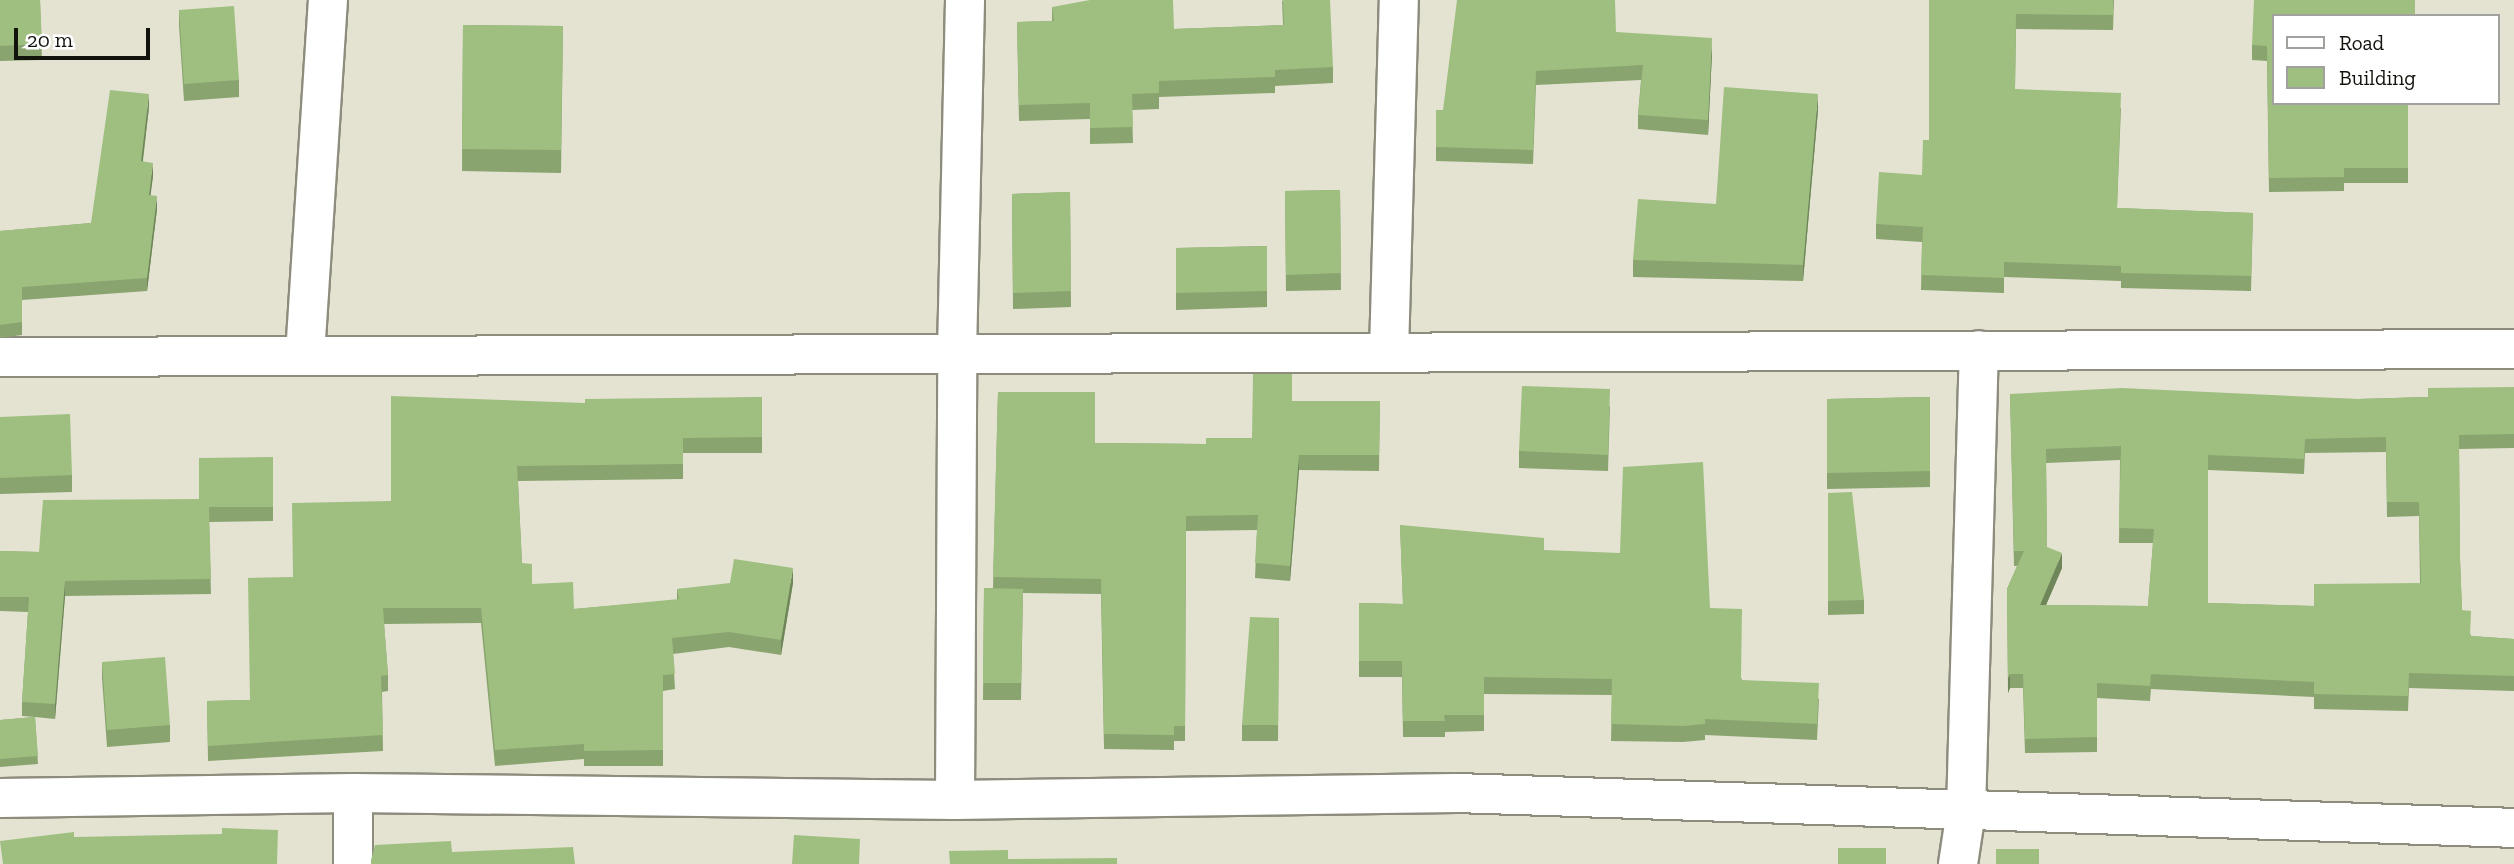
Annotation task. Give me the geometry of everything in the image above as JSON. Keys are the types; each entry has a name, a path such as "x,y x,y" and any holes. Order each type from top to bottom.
{"street":[{"path":"305,355 328,0"},
{"path":"955,800 957,353 965,0"},
{"path":"1389,352 1399,0"},
{"path":"0,357 2514,349"},
{"path":"1958,864 1966,811 1979,350"},
{"path":"0,798 353,793 955,800 1456,793 2514,828"},
{"path":"353,793 353,864"}],"building":[{"path":"0,0 40,0 42,44 0,46"},
{"path":"1090,0 1173,0 1174,29 1284,25 1283,0 1330,0 1333,67 1275,70 1275,77 1159,81 1159,93 1132,94 1133,127 1090,128 1090,103 1019,105 1017,22 1054,21 1052,7"},
{"path":"1457,0 1615,0 1616,32 1712,38 1708,120 1638,115 1643,65 1536,71 1533,150 1436,147 1436,110 1443,110"},
{"path":"1929,0 2113,0 2113,15 2016,14 2015,89 2121,93 2117,208 2253,213 2251,276 2121,273 2121,266 2004,262 2004,278 1921,275 1923,227 1876,224 1879,172 1922,175 1923,140 1929,140"},
{"path":"2254,0 2415,0 2415,14 2272,14 2272,105 2408,105 2408,168 2344,168 2344,177 2269,178 2267,46 2252,45"},
{"path":"234,6 239,80 184,84 179,10"},
{"path":"463,25 563,26 561,150 462,149"},
{"path":"1724,87 1818,94 1803,265 1633,260 1638,199 1716,204"},
{"path":"110,90 149,94 141,161 153,163 149,195 157,196 147,278 22,287 22,322 0,325 0,231 91,223"},
{"path":"1340,190 1341,273 1286,275 1285,191"},
{"path":"1070,192 1071,291 1013,293 1012,194"},
{"path":"1267,246 1267,291 1176,293 1176,248"},
{"path":"1253,374 1292,374 1292,401 1380,401 1379,455 1299,455 1290,566 1255,563 1258,515 1186,516 1185,726 1174,726 1174,735 1104,734 1101,579 993,577 998,392 1095,392 1095,443 1206,444 1206,438 1252,438"},
{"path":"1522,386 1610,389 1608,455 1519,451"},
{"path":"2514,387 2514,434 2459,435 2462,610 2471,611 2470,636 2514,639 2514,676 2409,673 2408,696 2314,694 2314,682 2151,674 2150,686 2097,683 2097,737 2025,739 2023,674 2010,674 2008,678 2007,589 2024,551 2014,551 2010,394 2122,388 2358,399 2428,397 2428,388","holes":["2386,437 2387,502 2419,502 2421,583 2314,584 2314,606 2208,603 2208,455 2304,459 2305,439","2121,446 2119,528 2154,529 2148,606 2040,605 2062,553 2047,547 2046,449"]},
{"path":"391,396 585,403 585,399 762,397 762,437 683,438 683,464 517,466 522,563 532,564 532,584 573,582 574,609 679,599 677,589 730,583 734,559 793,568 781,640 729,632 672,638 675,674 663,675 663,750 584,751 584,744 495,750 481,608 383,608 388,675 381,676 383,735 208,746 207,701 250,700 248,578 293,577 292,503 391,501"},
{"path":"1930,397 1930,471 1827,473 1827,399"},
{"path":"70,414 72,475 0,478 0,417"},
{"path":"273,457 273,507 209,507 211,579 65,581 55,704 22,702 29,597 0,597 0,551 39,552 43,500 199,499 199,458"},
{"path":"1703,462 1710,608 1742,609 1741,680 1819,683 1817,724 1705,719 1705,724 1683,726 1611,724 1612,679 1484,677 1484,715 1444,715 1445,721 1403,721 1402,661 1359,661 1359,603 1403,604 1400,525 1544,538 1544,550 1620,553 1623,467"},
{"path":"1852,492 1864,600 1828,601 1828,493"},
{"path":"984,588 1023,589 1021,683 983,683"},
{"path":"1250,617 1279,618 1278,725 1242,725"},
{"path":"165,657 170,725 107,730 102,662"},
{"path":"35,717 38,756 0,759 0,720"},
{"path":"222,828 278,830 277,864 3,864 0,841 74,832 74,837 222,834"},
{"path":"794,835 860,839 859,864 792,864"},
{"path":"451,841 452,852 573,847 575,864 371,864 375,845"},
{"path":"1838,848 1886,848 1886,864 1838,864"},
{"path":"1996,849 2039,849 2039,864 1996,864"},
{"path":"1008,850 1008,859 1117,858 1117,864 950,864 949,851"}]}
